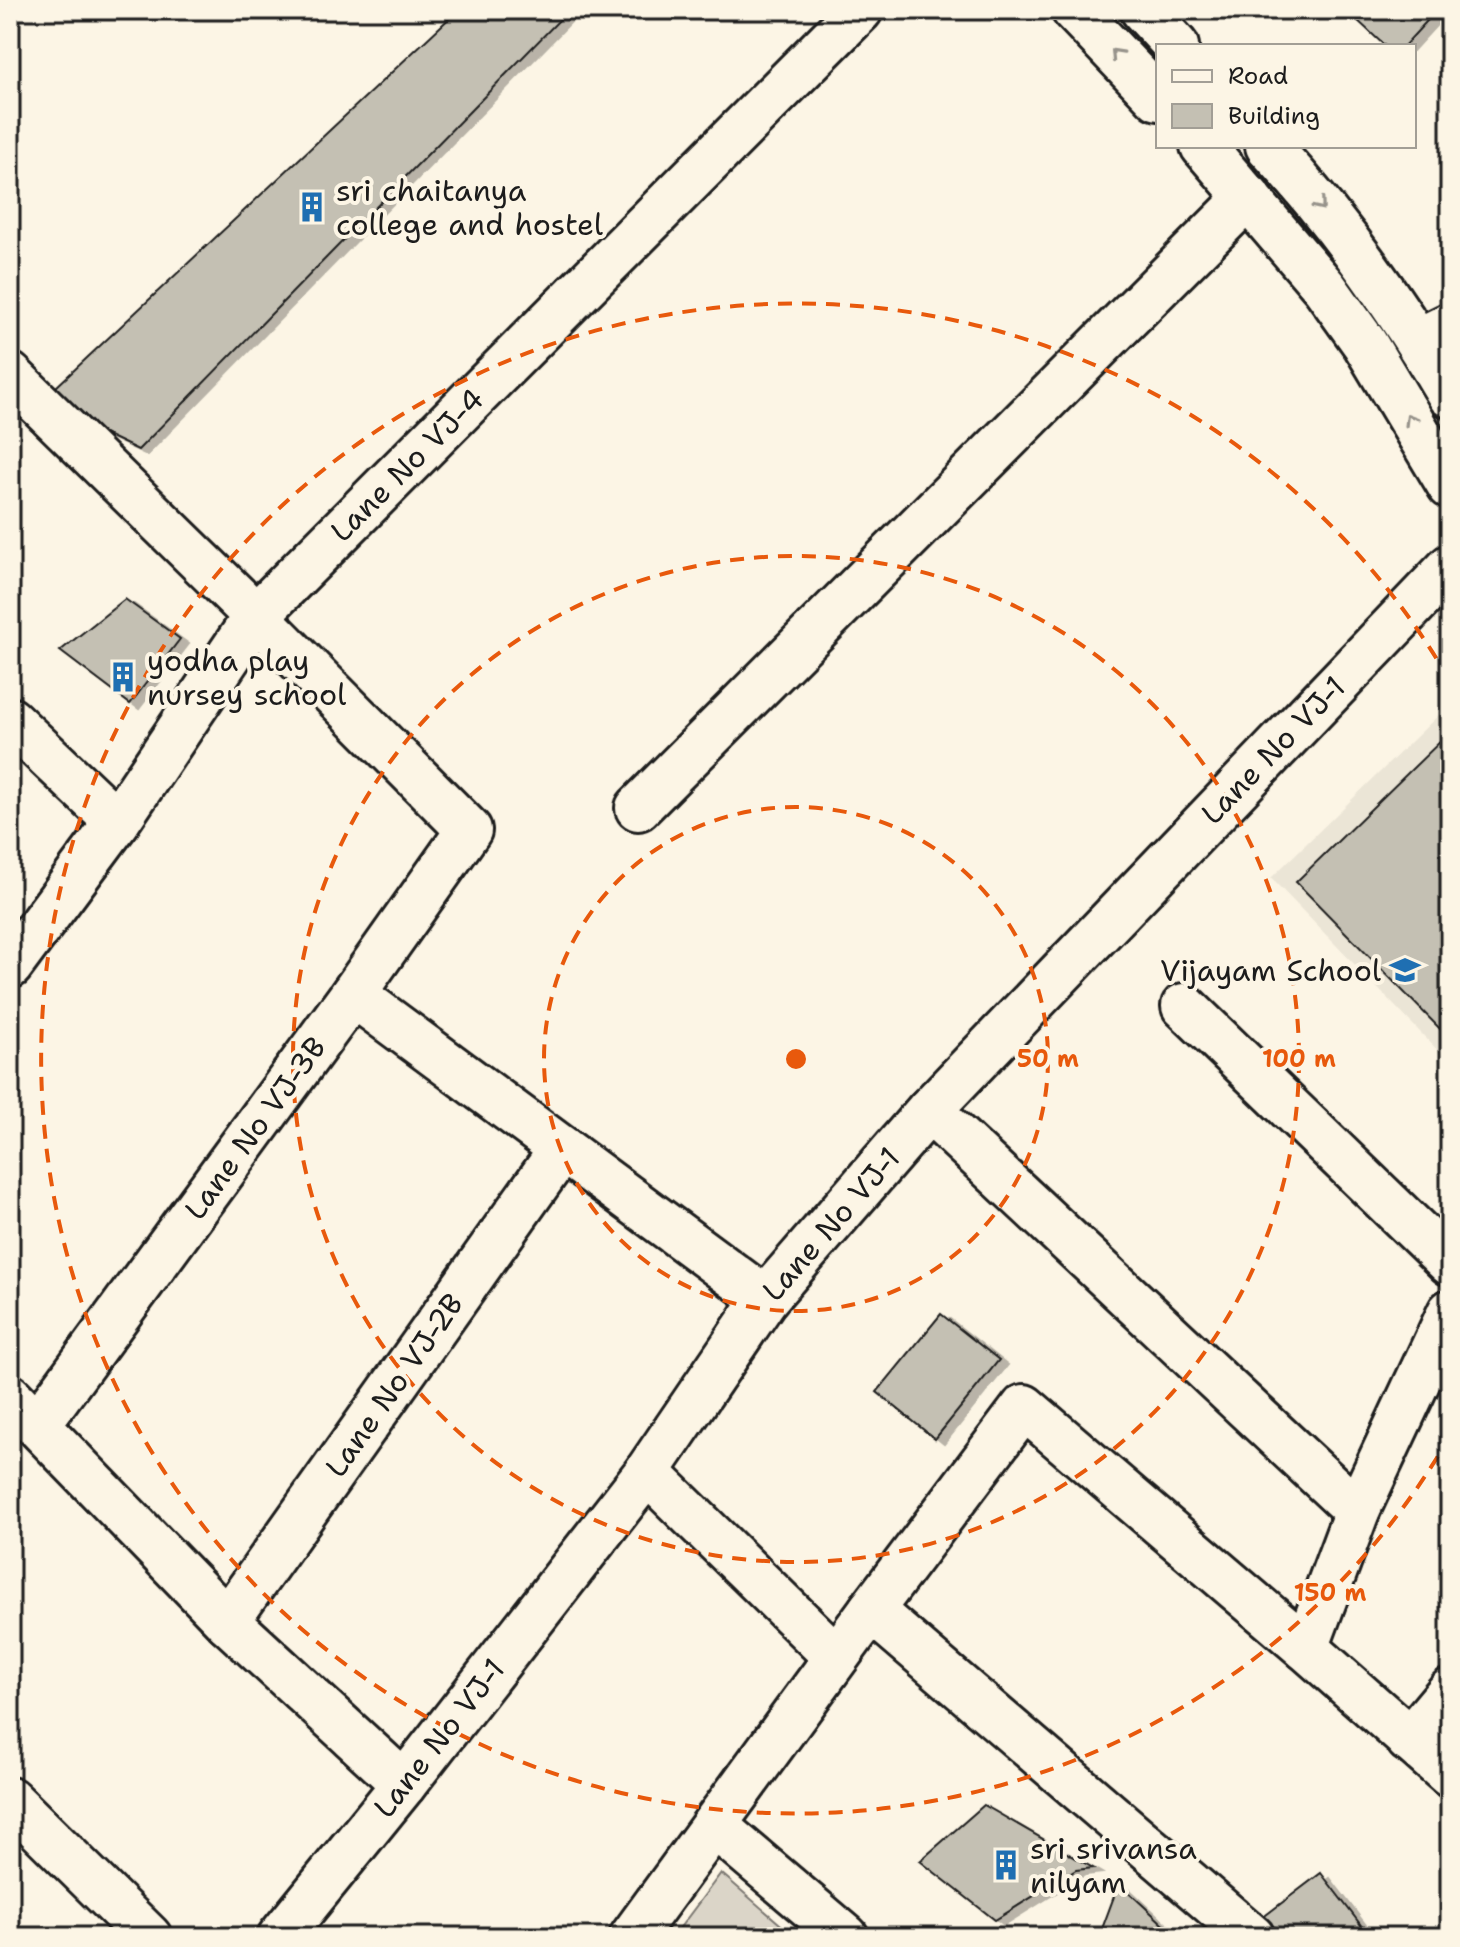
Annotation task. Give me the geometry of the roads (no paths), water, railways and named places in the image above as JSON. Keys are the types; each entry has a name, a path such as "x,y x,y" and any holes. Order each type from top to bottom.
{"street":[{"name":"Lane No VJ-4","path":"10,966 117,822 256,616 860,10"},
{"path":"1074,10 1156,96"},
{"path":"1143,10 1174,44"},
{"path":"1205,148 1325,288 1365,344 1450,486"},
{"path":"1270,148 1434,333 1450,395"},
{"path":"638,808 1248,197"},
{"path":"10,375 256,616"},
{"name":"Lane No VJ-1","path":"280,1937 404,1784 647,1472 765,1299 929,1110 1450,567"},
{"name":"Lane No VJ-3B","path":"24,1410 353,994 469,830 256,616"},
{"path":"10,720 117,822"},
{"path":"353,994 765,1299"},
{"path":"1184,1006 1450,1263"},
{"path":"929,1110 1357,1511"},
{"name":"Lane No VJ-2B","path":"227,1621 562,1149"},
{"path":"1306,1648 1357,1511 1450,1312"},
{"path":"632,1937 836,1657 1024,1407 1450,1775"},
{"path":"24,1410 227,1621 404,1784"},
{"path":"647,1472 836,1657"},
{"path":"871,1610 1252,1937"},
{"path":"1409,1740 1450,1691"},
{"path":"10,1800 149,1937"},
{"path":"714,1825 846,1937"}],"place":[{"name":"sri chaitanya college and hostel","path":"312,207"},
{"name":"yodha play nursey school","path":"123,677"},
{"name":"Vijayam School","path":"1405,970"},
{"name":"sri srivansa nilyam","path":"1006,1865"}]}
